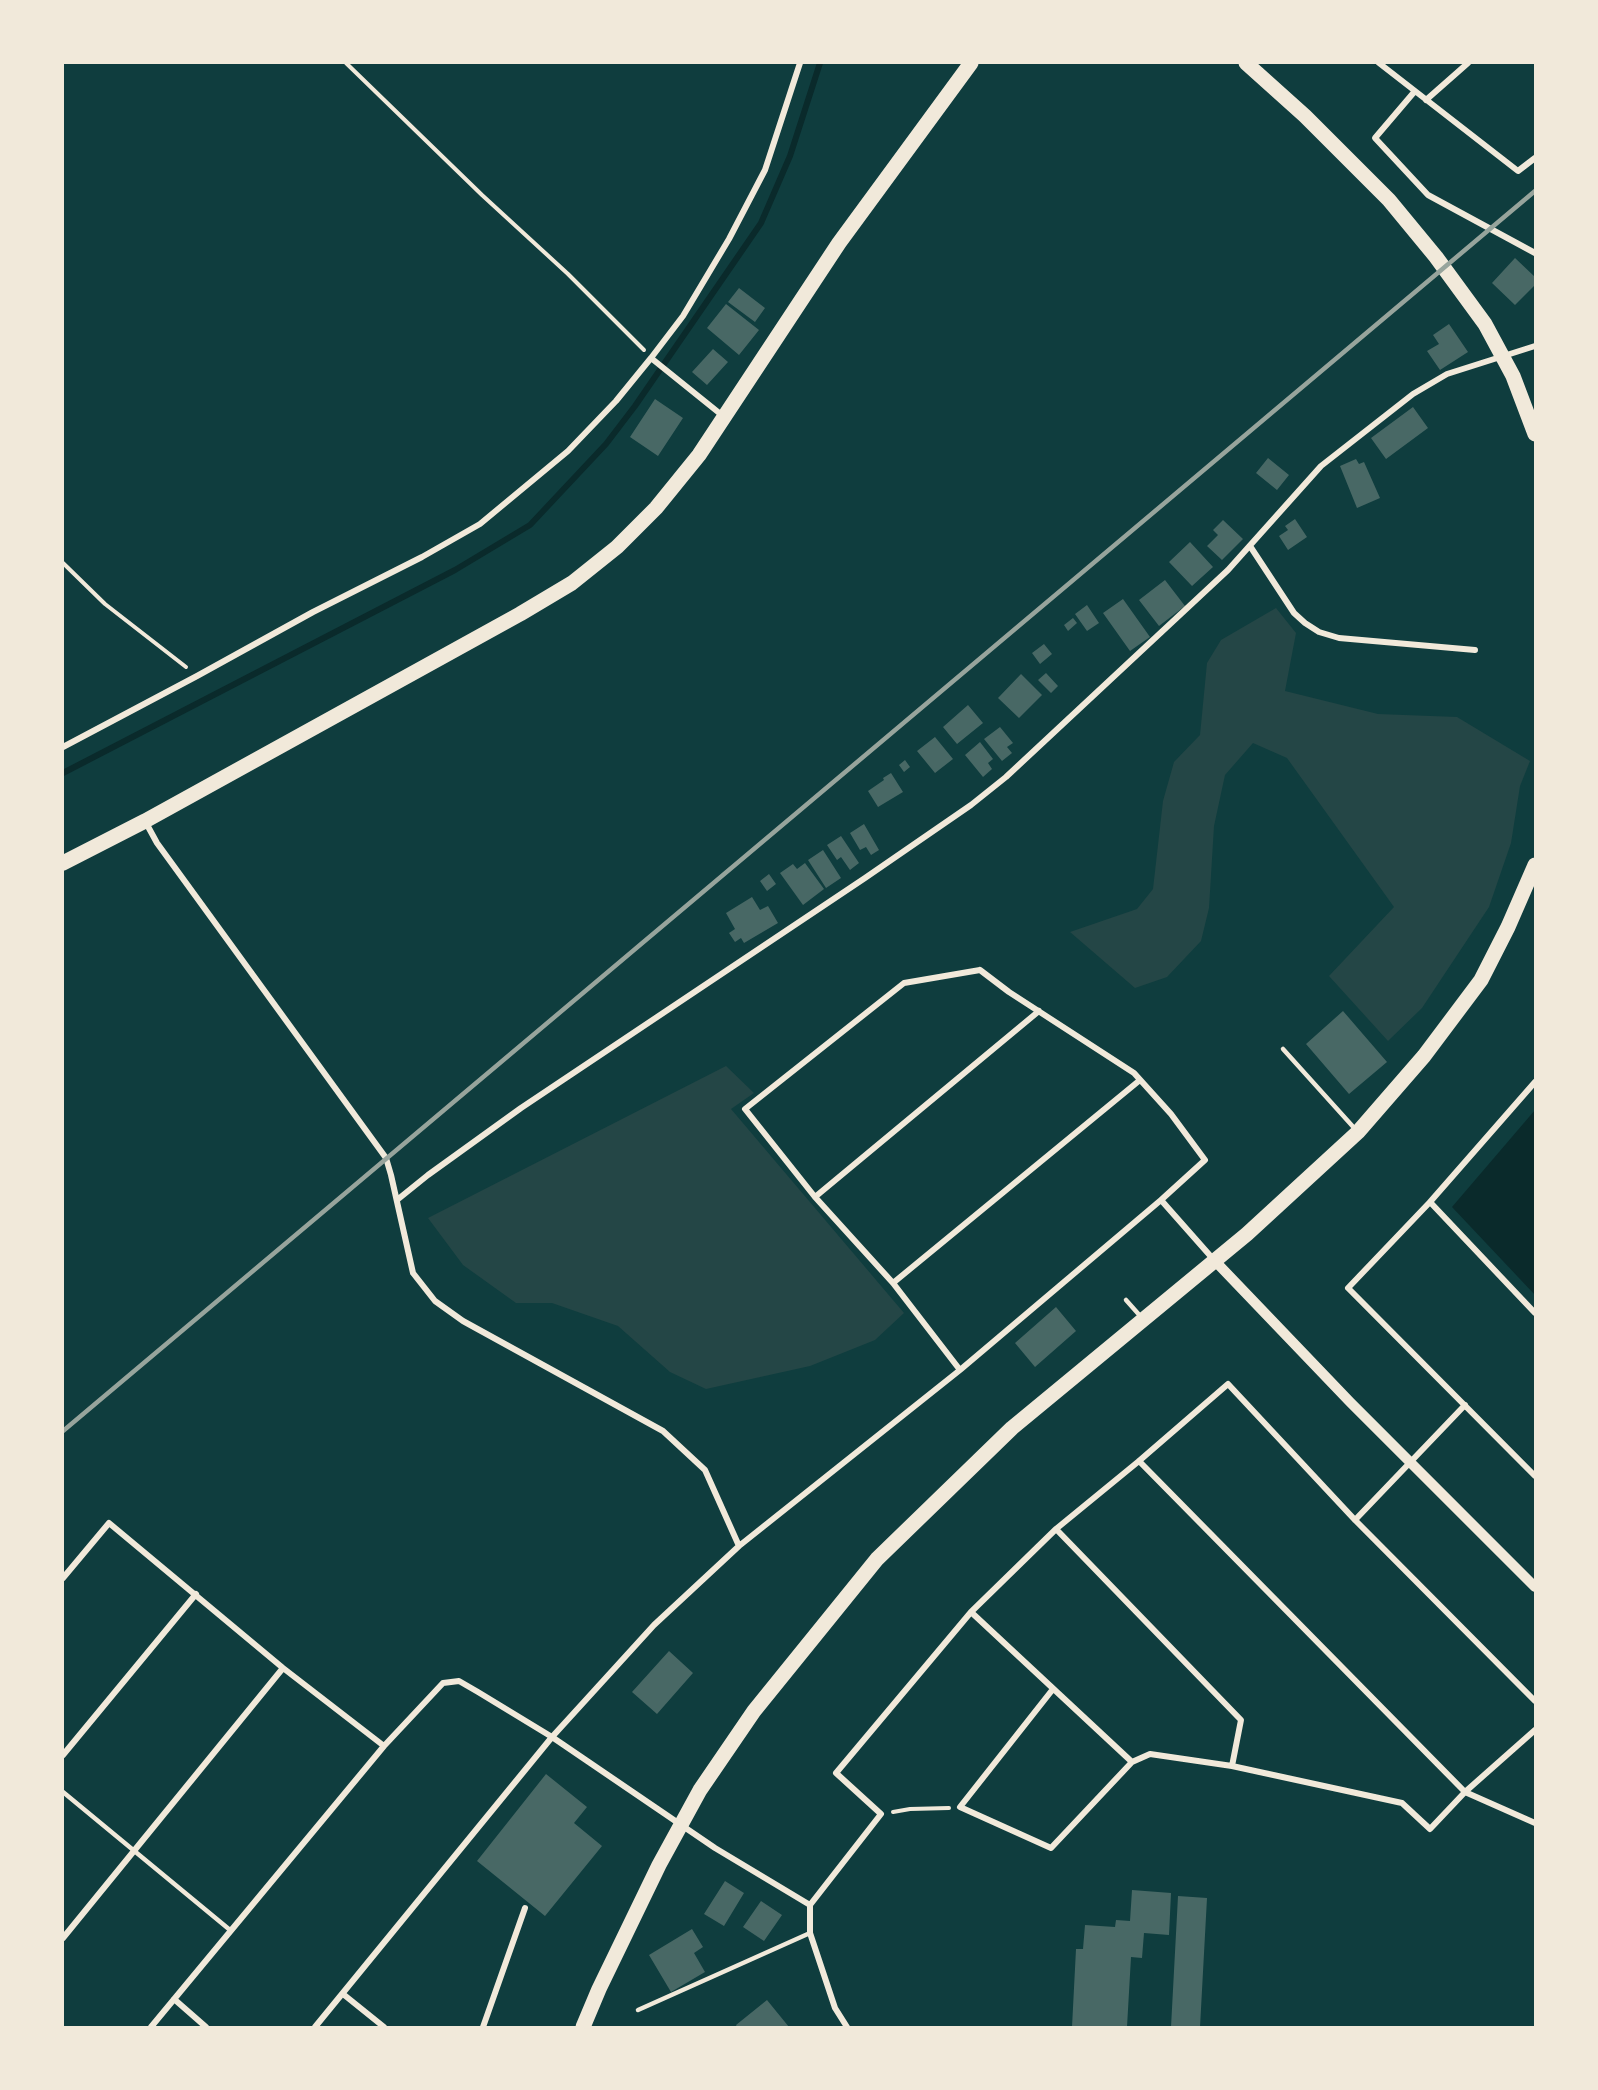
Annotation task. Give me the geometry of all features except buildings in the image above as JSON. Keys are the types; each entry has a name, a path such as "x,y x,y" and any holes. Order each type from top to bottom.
{"main road":[{"path":"63,863 145,821 520,614 572,583 617,547 656,508 699,455 726,418 839,243 971,63"},
{"path":"1246,63 1305,116 1389,200 1436,257 1478,314 1512,376 1535,434"},
{"path":"584,2027 598,1989 654,1875 700,1790 754,1711 877,1559 1012,1428 1215,1261 1358,1132 1424,1056 1481,980 1535,865"}],"street":[{"path":"63,747 480,524 568,451 654,360 683,316 729,239 765,170 800,63"},
{"path":"1379,63 1518,171 1535,158"},
{"path":"1426,100 1468,63"},
{"path":"1415,91 1375,138 1428,195 1535,253"},
{"path":"397,1200 521,1108 971,805 1060,728 1228,570 1321,466 1413,394 1447,374 1535,346"},
{"path":"654,360 726,418"},
{"path":"1250,546 1294,613 1319,632 1339,638 1475,650"},
{"path":"145,821 157,843 386,1158 413,1272 435,1301 463,1321 663,1431 705,1470 738,1546"},
{"path":"315,2027 552,1737 654,1625 738,1546 960,1370 1205,1160 1171,1114 1134,1073 980,970 904,983 745,1109 815,1197 893,1283 960,1370"},
{"path":"815,1197 1039,1011"},
{"path":"893,1283 1140,1080"},
{"path":"1535,1082 1430,1202 1348,1288 1535,1476"},
{"path":"1161,1200 1215,1261 1535,1587"},
{"path":"1430,1202 1535,1312"},
{"path":"847,2027 835,2008 810,1933 810,1905 881,1814 836,1773 971,1612 1056,1529 1228,1384 1355,1520 1535,1701"},
{"path":"1355,1520 1465,1405"},
{"path":"1139,1461 1465,1792 1535,1823"},
{"path":"63,1578 109,1523 283,1668 384,1746"},
{"path":"1056,1529 1241,1720 1232,1766"},
{"path":"63,1755 196,1594"},
{"path":"971,1612 1132,1762"},
{"path":"63,1938 283,1668"},
{"path":"151,2027 384,1746 443,1683 459,1682 552,1737 716,1848 810,1905"},
{"path":"1053,1689 960,1807 1051,1848 1132,1762 1150,1754 1232,1766 1402,1803 1430,1829 1465,1792 1535,1730"},
{"path":"483,2027 525,1908"},
{"path":"343,1994 384,2027"},
{"path":"174,1999 206,2027"}],"lane":[{"path":"1283,1049 1358,1132"},
{"path":"1126,1300 1143,1320"},
{"path":"63,1792 230,1930"},
{"path":"638,2010 810,1933"}],"path":[{"path":"346,63 482,195 568,274 654,360"},
{"path":"63,563 105,604 197,676"},
{"path":"881,1814 910,1809 960,1807"}],"shaded area":[{"path":"1276,608 1296,633 1285,691 1378,714 1457,717 1530,761 1520,786 1511,843 1489,907 1422,1008 1388,1041 1329,976 1394,907 1287,758 1253,743 1225,775 1214,826 1209,908 1201,941 1167,977 1135,988 1070,932 1137,909 1153,889 1163,801 1174,762 1200,735 1207,663 1221,640"},
{"path":"726,1066 754,1093 731,1109 904,1313 875,1340 810,1366 706,1389 670,1372 618,1326 552,1303 516,1303 463,1265 428,1218"},
{"path":"1535,1110 1535,1295 1452,1207"}],"waterway":[{"path":"63,773 455,570 530,525 606,444 635,406 761,223 790,156 820,63"}],"railway":[{"path":"63,1431 1535,191"}]}
